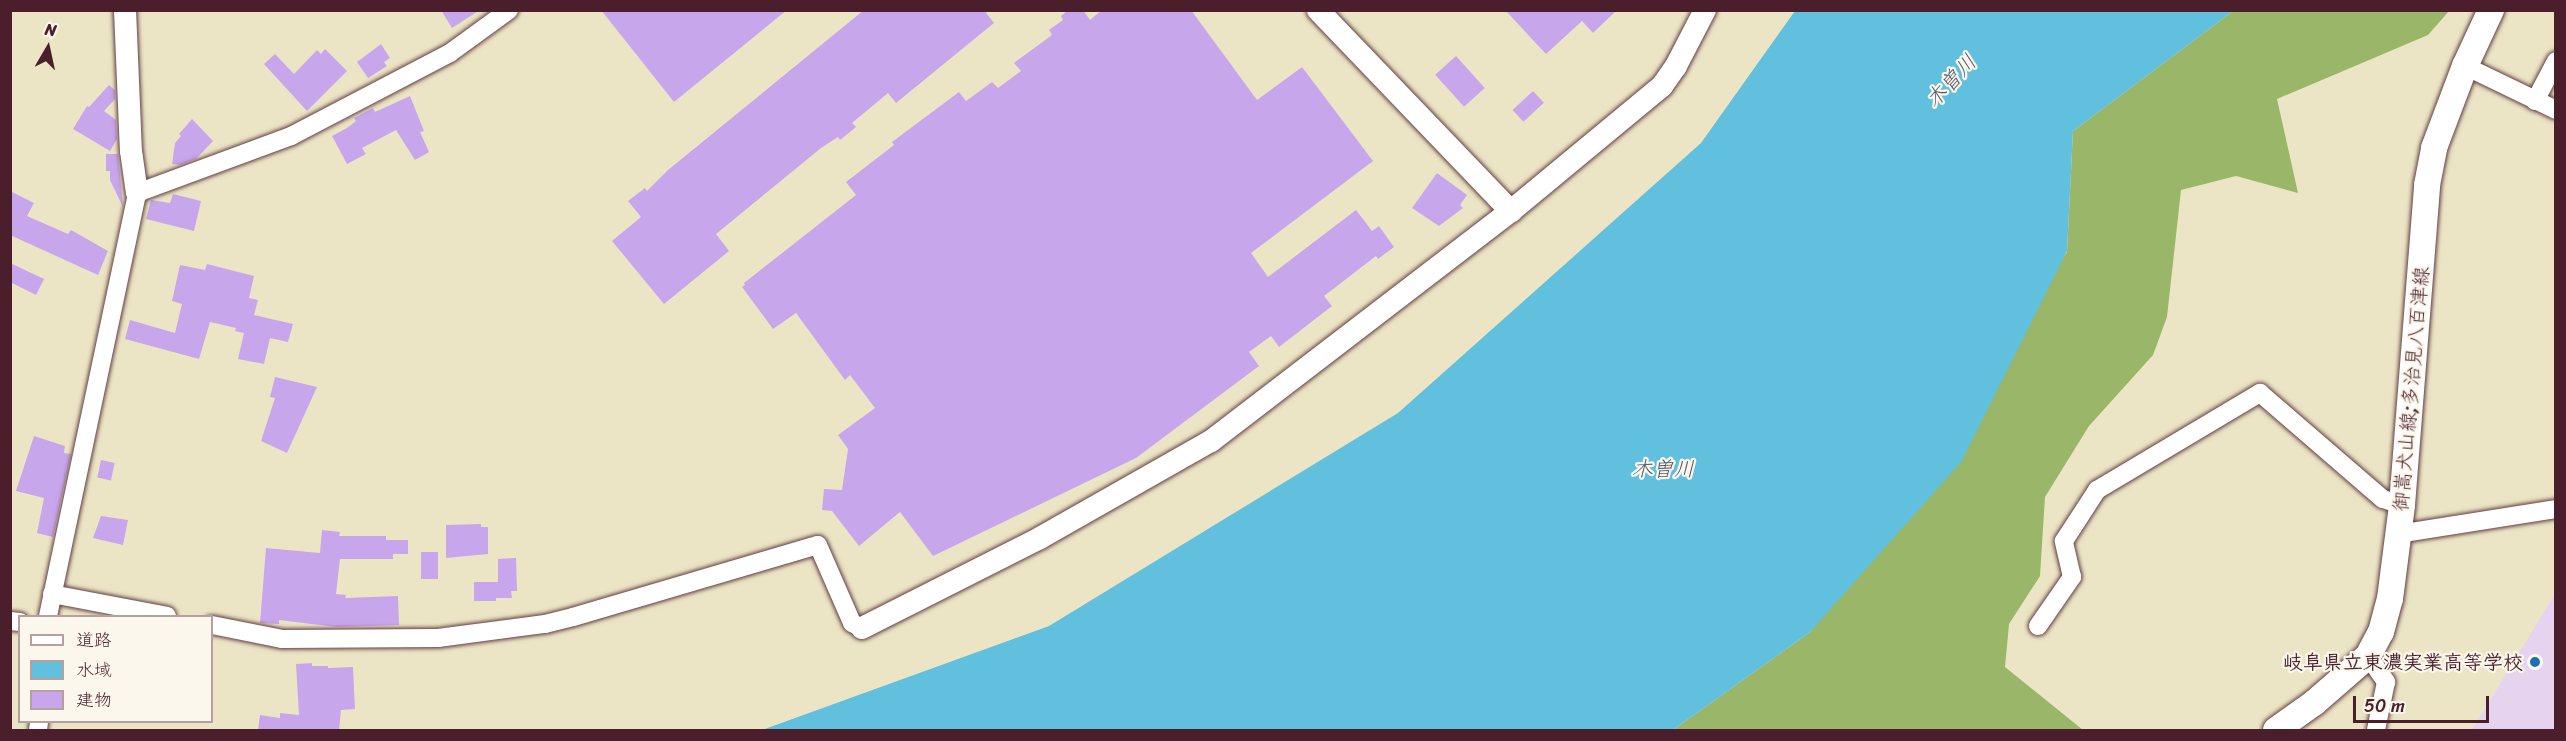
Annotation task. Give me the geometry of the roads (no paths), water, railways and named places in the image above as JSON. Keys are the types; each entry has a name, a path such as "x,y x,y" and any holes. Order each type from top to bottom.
{"main road":[{"name":"御嵩犬山線;多治見八百津線","path":"2276,730 2314,703 2368,656 2382,632 2390,599 2402,505 2427,185 2434,148 2465,66 2491,10"}],"street":[{"path":"48,615 137,193 131,151 125,10"},
{"path":"137,193 291,136 450,53 509,10"},
{"path":"1318,10 1511,211"},
{"path":"213,625 282,639 448,637 545,624 694,583 805,547 818,545 852,623 862,628 1040,538 1211,441 1511,211 1662,86 1676,66 1705,10"},
{"path":"2535,101 2556,61"},
{"path":"2465,66 2556,110"},
{"path":"2038,626 2072,577 2064,541 2097,490 2260,393 2383,499 2402,505"},
{"path":"2398,534 2556,510"},
{"path":"52,594 162,615"},
{"path":"2368,656 2386,682 2376,730"}],"water":[{"name":"木曽川","path":"1795,11 2233,11 2073,131 2067,251 1961,462 1810,632 1673,730 762,730 1049,626 1398,413 1701,143"}],"place":[{"name":"岐阜県立東濃実業高等学校","path":"2535,662"}]}
